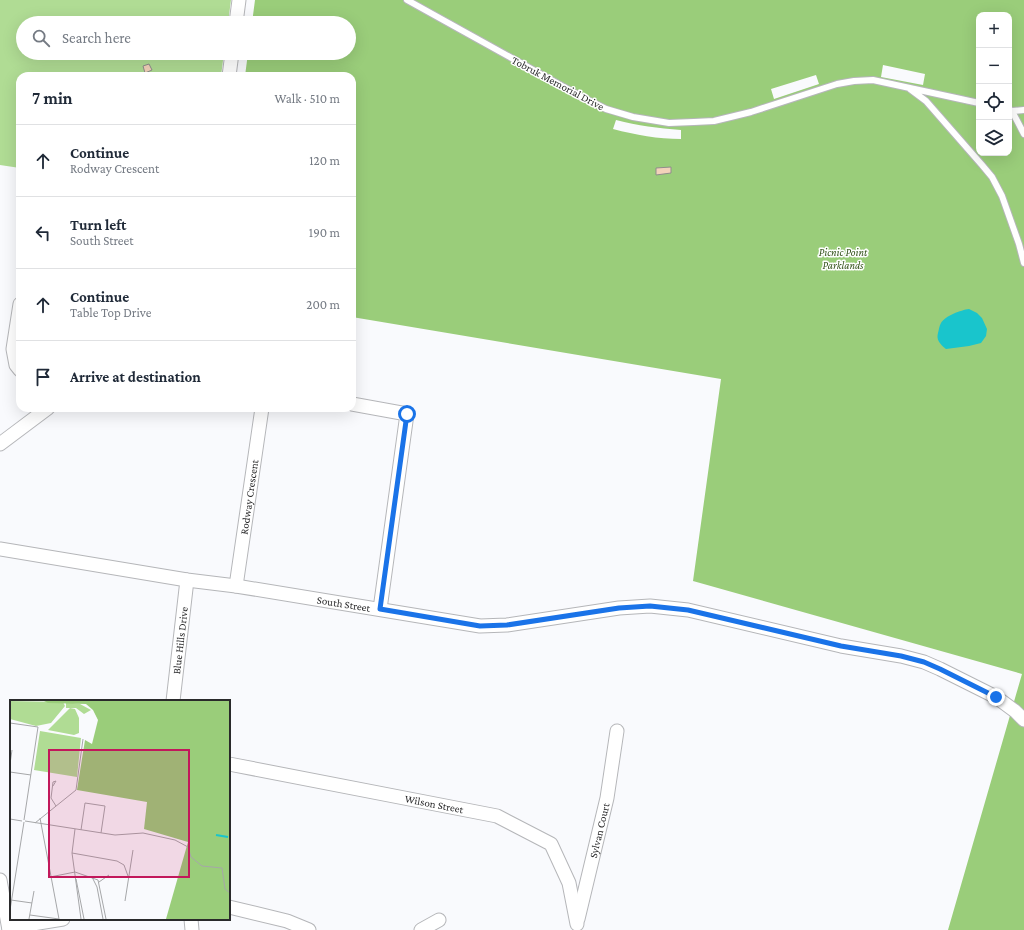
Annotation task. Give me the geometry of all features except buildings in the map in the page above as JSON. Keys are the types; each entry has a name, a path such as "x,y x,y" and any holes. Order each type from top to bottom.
{"street":[{"path":"237,16 239,0"},
{"path":"230,72 231,60"},
{"path":"16,330 13,349 16,365"},
{"path":"356,405 407,414 380,609"},
{"path":"0,444 43,412"},
{"name":"Rodway Crescent","path":"236,586 261,412"},
{"name":"South Street","path":"0,549 480,626 507,625 619,608 650,606 688,610 836,645 901,656 924,662 996,697 1015,711 1024,720"},
{"name":"Blue Hills Drive","path":"173,700 187,580"},
{"name":"Sylvan Court","path":"577,927 607,798 617,730"},
{"name":"Wilson Street","path":"230,764 497,816 551,844 569,883 577,927"},
{"path":"0,880 9,929 58,920"},
{"path":"230,907 287,921 309,930"},
{"path":"191,920 192,930"},
{"path":"421,930 439,920"}],"lane":[{"name":"Tobruk Memorial Drive","path":"407,0 580,96 606,109 633,117 669,123 714,120 751,112 837,84 873,80 976,102"},
{"name":"Tobruk Memorial Drive","path":"907,87 926,101 992,177 1002,196 1024,263"},
{"path":"1012,111 1024,110"},
{"path":"1012,113 1024,134"}],"green space":[{"path":"0,0 231,0 229,16 16,16 16,60 223,60 222,72 16,72 16,167 0,165"},
{"name":"Picnic Point Parklands","path":"255,0 1024,0 1024,930 948,930 1022,674 693,581 721,379 356,318 356,72 246,72 247,60 356,60 356,16 253,16","holes":["883,65 925,74 923,85 881,77","816,75 819,84 774,99 771,89","616,120 632,124 681,130 681,139 647,136 613,129"]}],"water":[{"path":"969,309 977,313 982,318 987,329 986,336 981,343 946,349 938,340 941,323 943,320 954,314"}],"route":[{"path":"407,414 380,609 480,626 507,625 619,608 650,606 688,610 841,646 901,656 924,662 996,697"}]}
